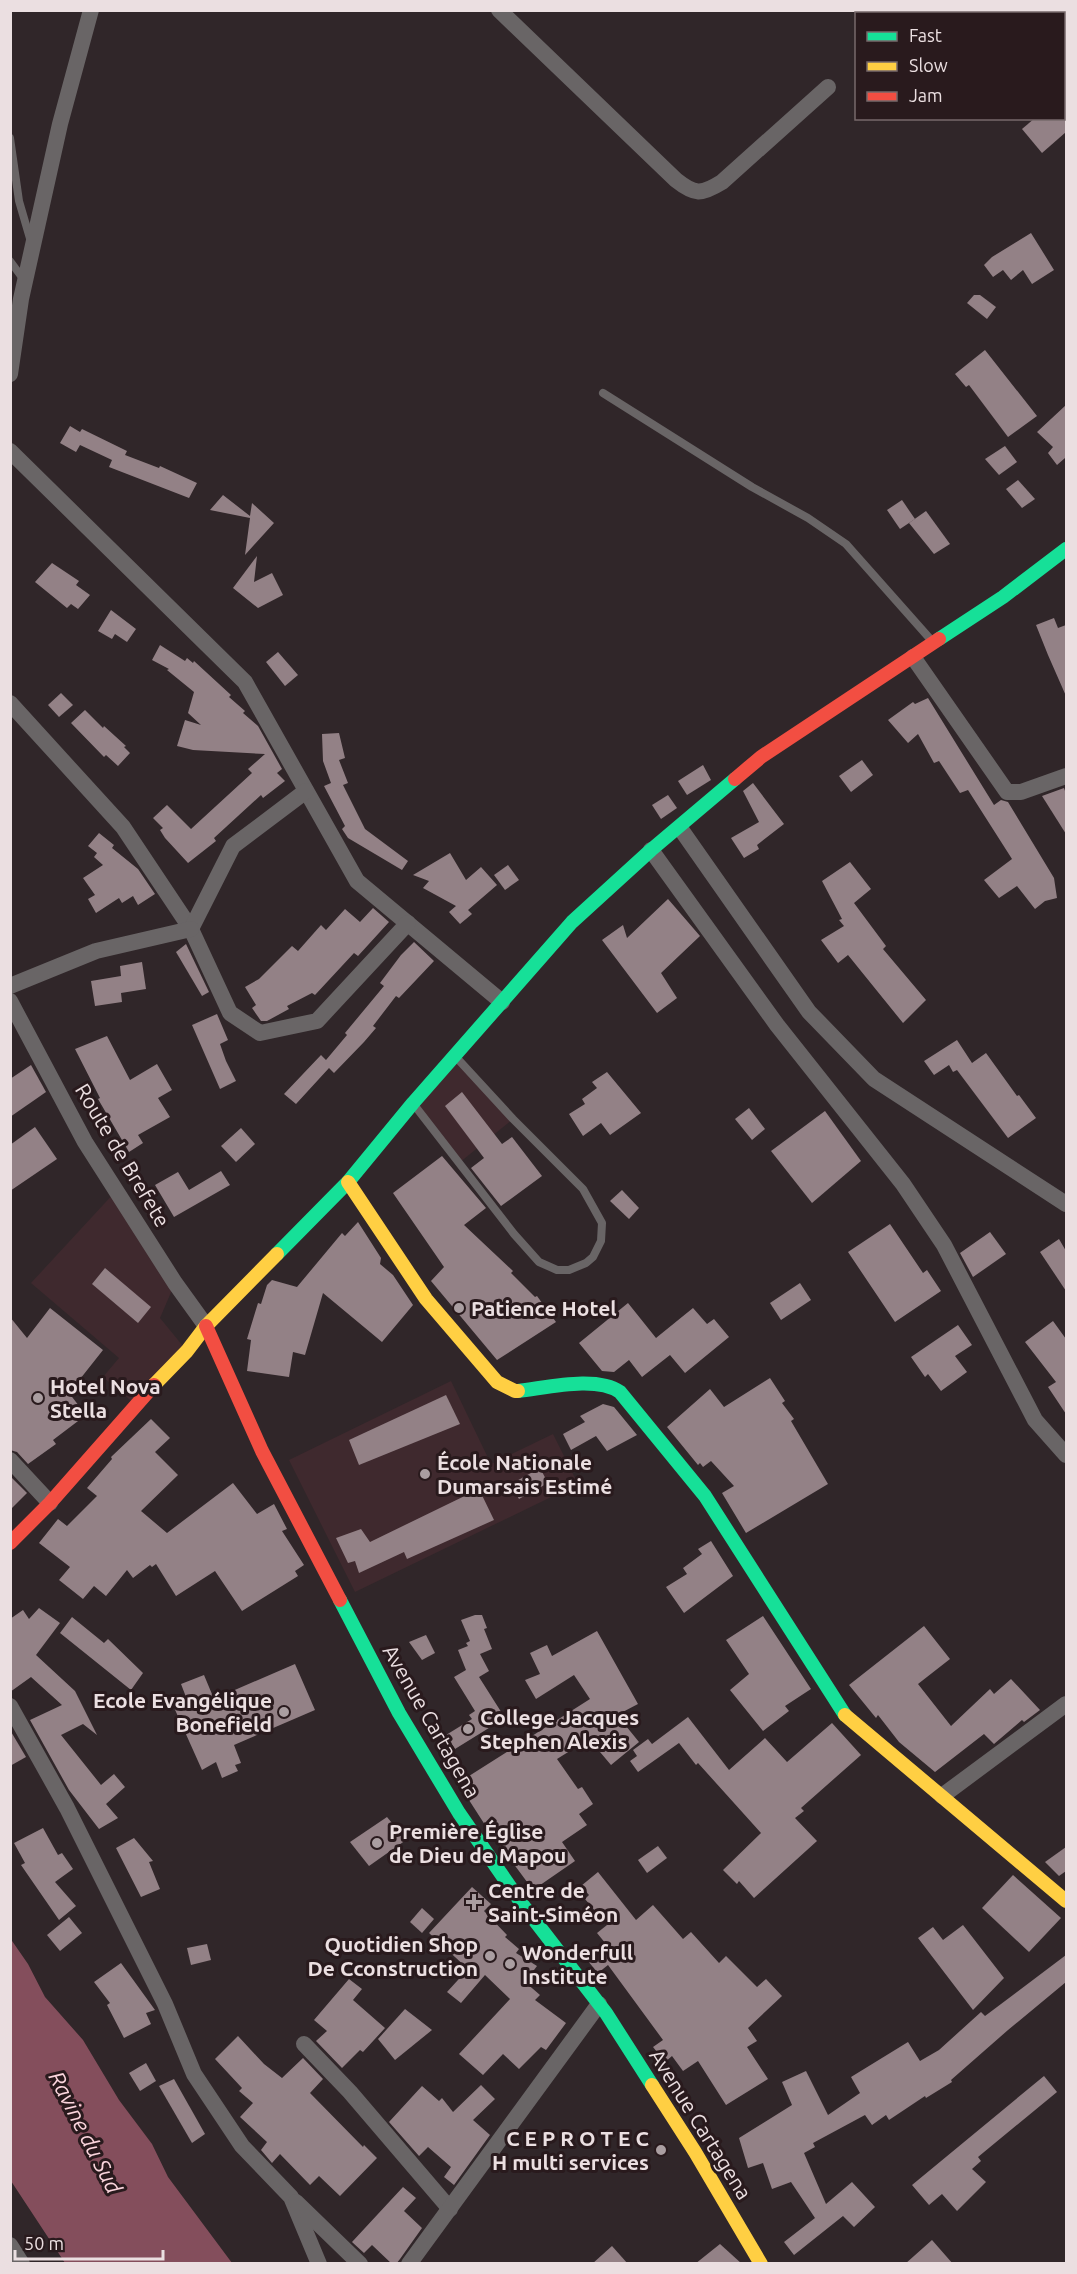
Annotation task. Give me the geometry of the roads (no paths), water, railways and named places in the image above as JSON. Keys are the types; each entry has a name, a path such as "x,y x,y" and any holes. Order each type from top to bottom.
{"street":[{"path":"10,374 16,298 25,282 60,124 91,10"},
{"path":"499,10 676,180 687,189 697,192 709,190 722,182 828,87"},
{"path":"10,451 245,682 357,881 502,1002"},
{"path":"10,1543 50,1503 207,1326 348,1182 413,1103 572,922 651,850 680,828 761,757 1003,597 1066,549"},
{"path":"913,657 1007,792 1021,792 1066,776"},
{"path":"10,703 123,827 191,929 230,1013 260,1033 317,1021 408,923"},
{"path":"191,929 233,846 306,791"},
{"path":"680,828 809,1012 874,1079 1066,1204"},
{"path":"651,850 777,1026 903,1184 945,1245 1035,1420 1066,1455"},
{"path":"10,986 96,951 191,929"},
{"name":"Route de Brefete","path":"10,1001 85,1142 175,1283 207,1326"},
{"path":"348,1182 426,1299 497,1382 514,1391 591,1383 613,1387 620,1392 705,1496 844,1714 1066,1901"},
{"name":"Avenue Cartagena","path":"207,1326 262,1451 399,1713 459,1813 522,1904 599,2004 695,2151 761,2264"},
{"path":"10,1460 50,1503"},
{"path":"942,1796 1066,1704"},
{"path":"10,1706 72,1818 165,2004 194,2074 242,2146 360,2264"},
{"path":"409,2264 599,2004"},
{"path":"304,2044 350,2092 450,2209"},
{"path":"291,2197 319,2264"},
{"path":"10,2245 22,2264"}],"lane":[{"path":"10,138 19,201 33,248"},
{"path":"10,261 25,282"},
{"path":"603,393 752,487 808,518 846,544 934,643"},
{"path":"413,1103 514,1234 539,1262 557,1270 569,1270 586,1263 593,1257 603,1233 602,1223 592,1203 582,1189 455,1056"}],"water":[{"name":"Ravine du Sud","path":"10,1938 28,1964 45,1997 83,2040 119,2100 152,2144 168,2177 232,2263 65,2263 11,2181"}],"place":[{"name":"Patience Hotel","path":"459,1308"},
{"name":"Hotel Nova Stella","path":"38,1398"},
{"name":"École Nationale Dumarsais Estimé","path":"425,1474"},
{"name":"Ecole Evangélique Bonefield","path":"284,1712"},
{"name":"College Jacques Stephen Alexis","path":"468,1729"},
{"name":"Première Église de Dieu de Mapou","path":"377,1843"},
{"name":"Centre de Saint-Siméon","path":"474,1902"},
{"name":"Quotidien Shop De Cconstruction","path":"490,1956"},
{"name":"Wonderfull Institute","path":"510,1964"},
{"name":"C E P R O T E C H multi services","path":"661,2150"}]}
